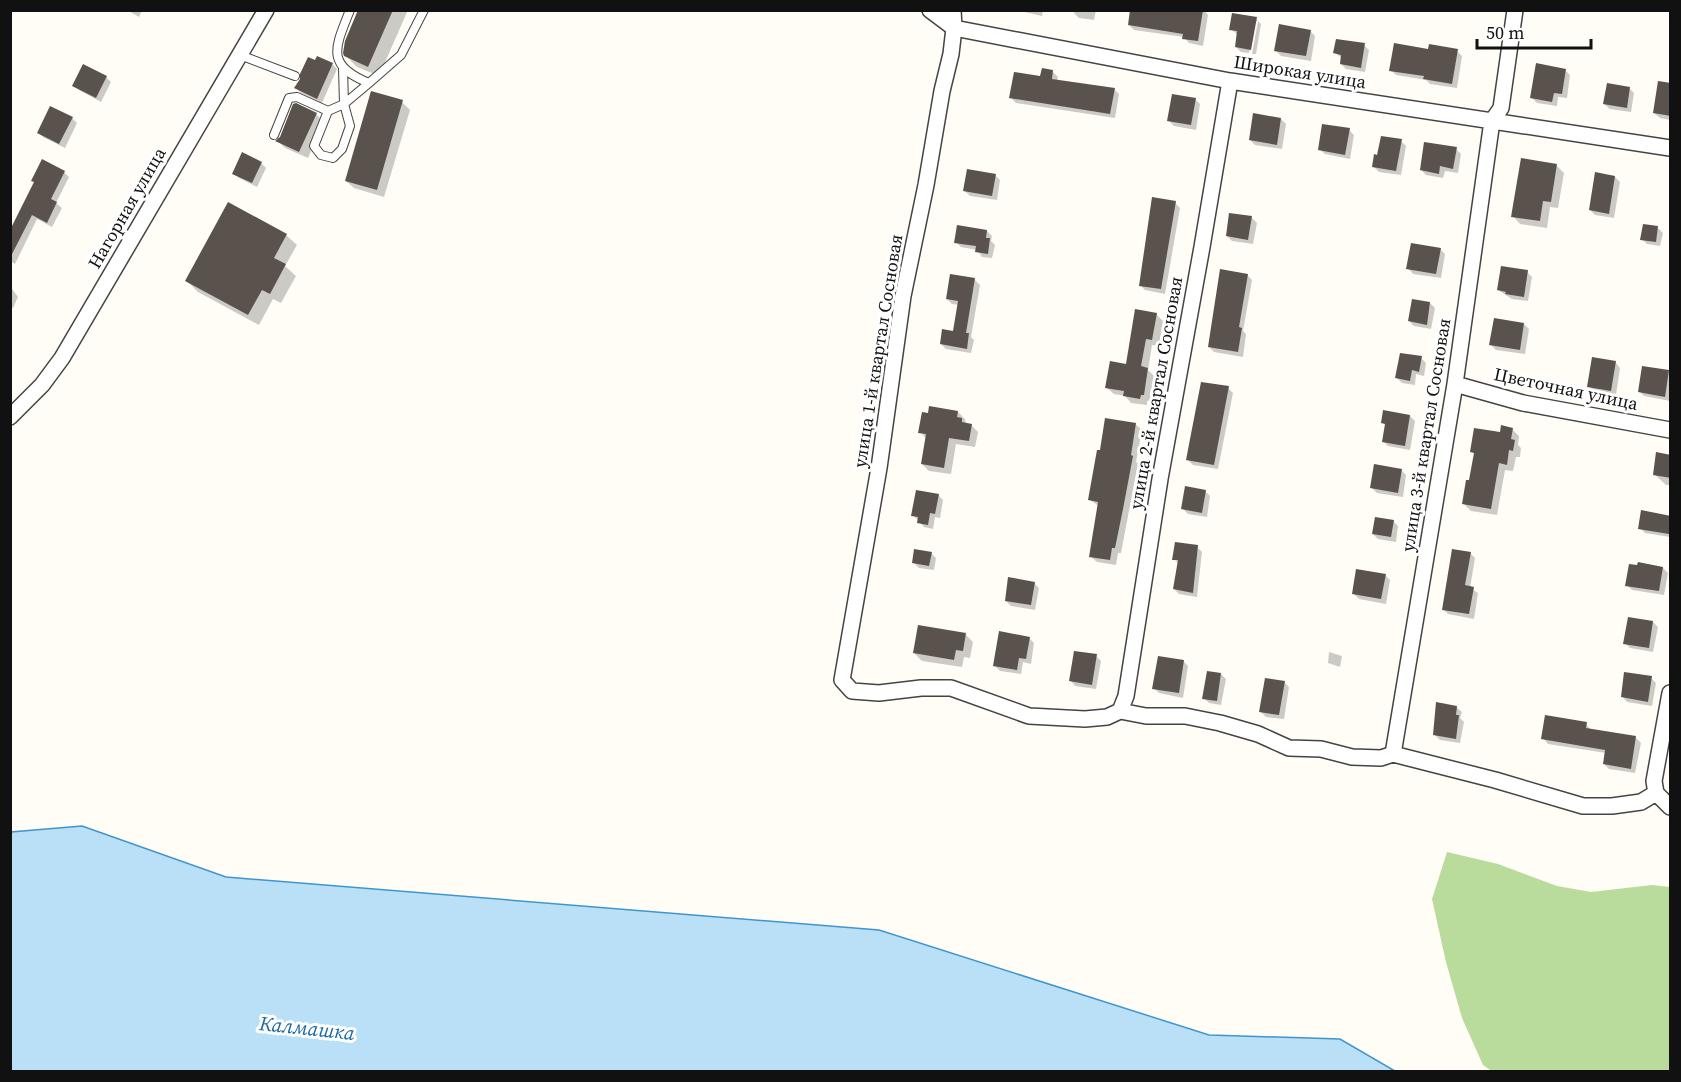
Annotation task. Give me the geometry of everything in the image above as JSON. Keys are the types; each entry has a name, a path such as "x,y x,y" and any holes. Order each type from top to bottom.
{"street":[{"name":"Нагорная улица","path":"10,417 42,385 62,358 266,10"},
{"name":"Широкая улица","path":"930,10 954,28 1230,81 1671,148"},
{"name":"улица 1-й квартал Сосновая","path":"953,10 954,28 926,185 903,296 879,468 842,680 852,691 879,693 921,688 951,688 1029,716 1085,719 1107,717 1120,711"},
{"name":"улица 3-й квартал Сосновая","path":"1394,754 1455,384 1492,121 1501,108 1515,10"},
{"name":"улица 2-й квартал Сосновая","path":"1120,711 1126,696 1160,479 1230,81"},
{"name":"Цветочная улица","path":"1455,384 1523,403 1671,430"},
{"path":"1671,693 1654,781 1656,793 1671,807"},
{"path":"1120,711 1146,716 1185,716 1220,723 1258,734 1289,748 1321,749 1352,757 1381,758 1394,754 1495,780 1582,806 1612,806 1641,802 1656,793"}],"lane":[{"path":"350,10 337,52 339,64 349,74 369,83"},
{"path":"343,68 344,104 350,126 342,148 333,158 321,155 314,146 328,111 344,104 401,55 424,10"},
{"path":"240,55 296,76"},
{"path":"274,135 289,98 297,97 328,111"}],"green space":[{"path":"1447,852 1498,864 1557,886 1591,892 1652,885 1670,887 1670,1071 1493,1072 1483,1065 1462,1018 1446,962 1432,899"}],"water":[{"name":"Калмашка","path":"82,826 226,877 879,930 1209,1035 1340,1039 1395,1071 11,1071 11,832"}],"building":[{"path":"358,10 393,10 368,67 344,56 343,53 345,41"},
{"path":"1130,10 1203,10 1198,41 1182,39 1183,34 1128,25"},
{"path":"1232,13 1257,17 1251,50 1235,47 1237,31 1229,30"},
{"path":"1279,24 1311,30 1306,56 1274,51"},
{"path":"1336,39 1365,43 1361,68 1340,64 1341,55 1333,53"},
{"path":"1394,43 1428,49 1429,44 1458,49 1452,84 1423,79 1424,76 1389,71"},
{"path":"317,56 333,63 317,99 294,88 308,57 315,60"},
{"path":"1536,63 1566,69 1562,94 1554,93 1552,102 1530,98"},
{"path":"83,64 107,76 96,98 72,86"},
{"path":"1042,68 1053,70 1052,79 1115,88 1110,114 1009,98 1014,72 1040,76"},
{"path":"1658,81 1671,83 1671,116 1653,113"},
{"path":"1607,83 1630,87 1627,108 1603,104"},
{"path":"371,91 403,100 377,190 345,181"},
{"path":"1172,94 1196,98 1191,125 1167,121"},
{"path":"296,103 317,113 299,152 275,141 280,137 293,104"},
{"path":"50,106 73,117 59,144 37,133"},
{"path":"1253,113 1281,118 1277,145 1249,140"},
{"path":"1322,124 1350,128 1345,155 1318,150"},
{"path":"1381,136 1402,139 1396,171 1372,167"},
{"path":"1424,142 1457,147 1453,169 1440,166 1439,174 1420,170"},
{"path":"242,152 262,162 252,183 232,174"},
{"path":"1521,158 1557,164 1551,202 1543,201 1540,221 1511,217"},
{"path":"42,159 65,171 51,199 57,202 47,223 32,215 10,258 10,230 34,182 31,181"},
{"path":"967,169 996,174 992,196 963,191"},
{"path":"1595,172 1615,176 1609,214 1589,210"},
{"path":"1152,197 1176,201 1161,289 1139,286"},
{"path":"228,202 287,234 274,258 286,264 270,294 262,290 248,315 185,281"},
{"path":"1229,213 1252,216 1248,240 1226,236"},
{"path":"1643,224 1658,226 1656,242 1640,240"},
{"path":"957,225 987,230 986,238 990,238 988,254 975,252 976,246 954,243"},
{"path":"1411,243 1441,248 1436,274 1406,269"},
{"path":"1501,266 1528,270 1524,297 1505,294 1506,292 1497,290"},
{"path":"1220,269 1248,274 1239,327 1242,328 1238,352 1208,347"},
{"path":"950,274 975,278 966,333 969,333 967,349 940,344 942,329 953,331 958,301 946,299"},
{"path":"1412,299 1430,302 1427,325 1408,321"},
{"path":"1135,309 1157,313 1152,340 1146,339 1141,366 1148,368 1144,395 1141,395 1140,399 1123,396 1124,391 1105,388 1110,361 1126,364"},
{"path":"1494,318 1524,323 1520,350 1489,345"},
{"path":"1400,353 1422,356 1419,372 1412,370 1410,381 1395,378"},
{"path":"1592,357 1616,361 1611,391 1587,387"},
{"path":"1642,366 1669,370 1665,397 1638,392"},
{"path":"1201,382 1229,386 1214,465 1186,460"},
{"path":"929,406 958,411 957,417 962,418 962,422 972,424 969,441 949,438 944,468 921,464 926,434 918,433 922,412 928,413"},
{"path":"1383,410 1410,415 1405,446 1382,442 1385,424 1381,423"},
{"path":"1105,418 1136,423 1131,455 1133,456 1123,509 1115,548 1112,548 1110,560 1089,557 1098,502 1088,500"},
{"path":"1501,425 1513,428 1511,439 1515,440 1513,451 1509,450 1507,465 1499,463 1491,509 1462,504 1474,453 1470,452 1474,428 1500,432"},
{"path":"1656,452 1671,455 1671,478 1653,475"},
{"path":"1374,464 1402,469 1398,493 1370,488"},
{"path":"1185,486 1206,490 1202,513 1181,509"},
{"path":"916,490 939,494 935,514 930,513 928,525 917,523 918,517 911,516"},
{"path":"1641,510 1671,516 1669,534 1638,529"},
{"path":"1375,517 1394,520 1391,537 1372,534"},
{"path":"1175,542 1198,545 1193,593 1173,589 1178,560 1172,560"},
{"path":"914,549 932,552 929,566 912,563"},
{"path":"1452,549 1471,552 1465,585 1474,587 1469,614 1442,610"},
{"path":"1638,562 1663,567 1659,591 1625,586 1629,564 1637,565"},
{"path":"1356,569 1386,574 1381,599 1352,594"},
{"path":"1008,577 1035,582 1031,605 1005,601"},
{"path":"1628,617 1653,621 1649,648 1623,644"},
{"path":"918,625 966,633 963,651 956,650 954,660 913,653"},
{"path":"999,631 1030,637 1026,659 1019,658 1017,670 993,666"},
{"path":"1074,651 1097,654 1092,685 1069,681"},
{"path":"1158,656 1184,660 1179,693 1152,689"},
{"path":"1207,671 1221,673 1217,701 1202,699"},
{"path":"1624,672 1652,676 1648,702 1621,697"},
{"path":"1265,678 1285,681 1279,715 1259,712"},
{"path":"1436,702 1457,706 1456,715 1459,715 1456,739 1433,735"},
{"path":"1545,715 1587,722 1586,728 1636,736 1631,769 1603,764 1605,750 1541,739"}]}
